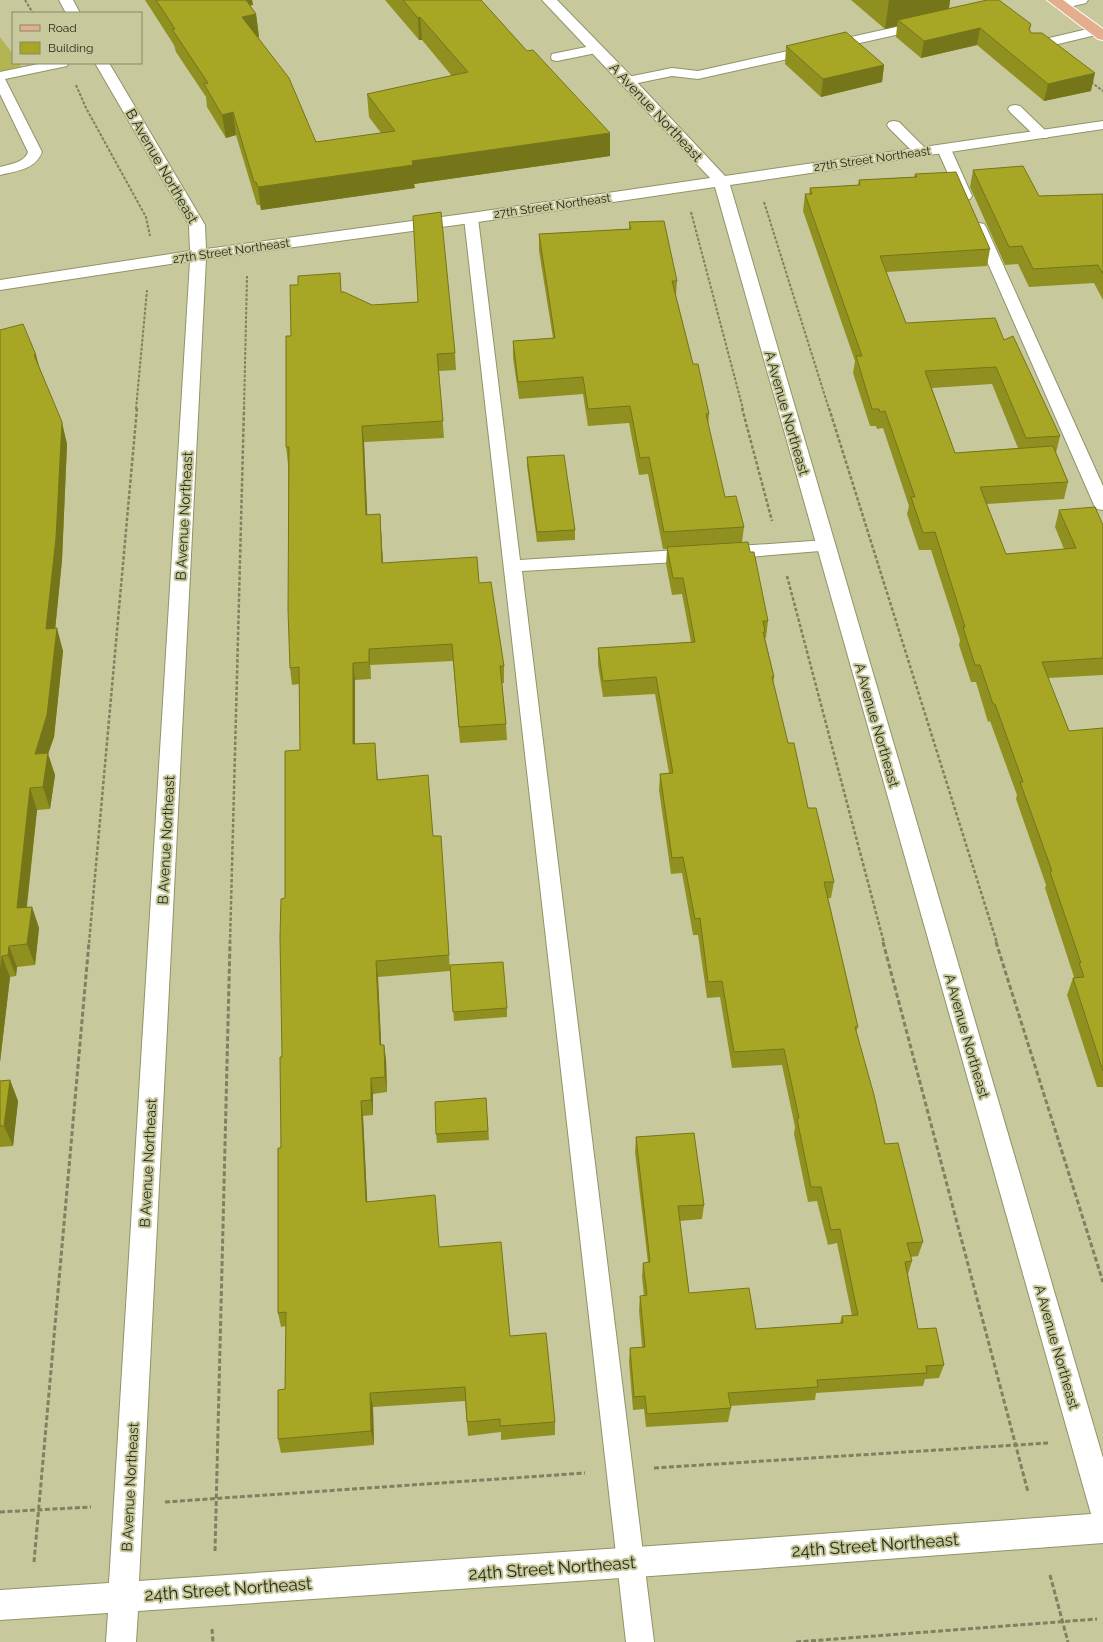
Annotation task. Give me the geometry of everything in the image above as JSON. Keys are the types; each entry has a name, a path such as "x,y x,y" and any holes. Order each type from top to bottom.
{"main road":[{"path":"1057,2 1100,34"}],"street":[{"path":"66,0 72,12"},
{"name":"A Avenue Northeast","path":"549,0 628,81 720,181 1103,1508"},
{"name":"B Avenue Northeast","path":"103,64 197,225 198,255 121,1642"},
{"name":"27th Street Northeast","path":"0,285 198,255 471,218 1103,125"},
{"name":"24th Street Northeast","path":"0,1605 1103,1528"}],"lane":[{"path":"1057,2 1082,0"},
{"path":"628,81 672,72 698,75 936,23"},
{"path":"1033,46 1100,34"},
{"path":"557,57 596,48"},
{"path":"0,76 57,64"},
{"path":"0,81 35,152 34,157 28,162 18,167 0,170"},
{"path":"1015,109 1042,135"},
{"path":"894,126 921,152"},
{"path":"944,149 1103,505"},
{"path":"471,218 640,1642"},
{"path":"512,566 826,546"}],"path":[{"path":"25,0 32,12"},
{"path":"76,84 86,108 146,217 150,236"},
{"path":"763,201 1103,1282"},
{"path":"691,212 1028,1492"},
{"path":"215,1551 247,268"},
{"path":"34,1562 40,1509 147,291"},
{"path":"0,1512 91,1507"},
{"path":"1050,1575 1068,1642"},
{"path":"796,1642 1097,1620"},
{"path":"212,1626 213,1642"}],"shaded area":[{"path":"0,37 12,53 12,64 21,65 8,77 0,78"}],"building":[{"path":"156,0 246,0 256,14 242,17 289,78 316,142 395,131 367,94 468,72 420,17 418,18 403,0 481,0 527,51 533,50 610,133 412,161 413,165 258,187 256,182 254,182 233,112 222,115 204,84 208,83 172,29 175,29"},
{"path":"987,0 999,0 1031,24 1029,29 1031,33 1042,33 1095,73 1048,84 980,28 924,41 898,20"},
{"path":"846,32 884,65 823,79 786,46"},
{"path":"1023,166 1039,196 1103,194 1103,274 1098,265 1033,269 1022,246 1009,247 973,170"},
{"path":"956,172 990,249 880,256 906,323 995,318 1004,340 1013,336 1060,436 1026,438 996,367 925,371 955,453 1053,446 1068,482 980,487 1006,554 1076,548 1059,510 1095,507 1103,525 1103,658 1042,662 1069,731 1103,728 1103,1071 1073,978 1084,977 1079,963 1081,963 1050,872 1052,871 1020,782 1023,782 995,704 993,704 980,665 975,665 963,627 965,627 935,532 923,533 911,497 915,497 885,411 880,412 879,409 872,409 856,356 862,356 805,194 812,194 810,188 860,185 859,180 917,177 915,174"},
{"path":"441,212 455,353 437,354 443,421 362,426 366,515 380,514 382,563 477,557 479,583 491,582 504,666 500,666 506,724 459,727 452,644 369,649 369,662 353,663 353,744 375,743 377,780 428,775 433,836 441,836 449,955 376,961 380,1045 384,1045 385,1077 371,1078 371,1100 361,1101 366,1202 435,1195 439,1247 501,1242 510,1336 546,1333 555,1422 500,1426 500,1419 467,1422 465,1387 370,1393 371,1431 278,1439 278,1390 285,1389 286,1312 278,1313 278,1148 281,1148 280,1057 282,1057 280,937 281,899 285,898 285,751 300,750 299,667 290,668 288,610 289,447 286,447 286,336 291,336 290,285 298,285 298,276 340,273 341,292 372,305 418,302 413,216"},
{"path":"664,221 677,281 672,281 693,364 698,364 709,414 706,414 725,497 736,496 744,527 664,532 649,457 640,458 630,406 588,409 583,377 518,382 513,341 555,338 539,234 631,229 629,222"},
{"path":"23,324 36,355 34,355 62,422 56,538 46,629 57,628 47,715 35,754 48,753 43,787 30,788 17,908 32,907 27,944 9,946 8,955 2,956 0,975 0,330"},
{"path":"564,455 575,530 537,532 527,457"},
{"path":"748,542 750,552 754,552 768,621 763,621 765,632 763,632 788,743 794,743 808,808 816,808 834,882 824,882 858,1027 855,1027 874,1095 885,1144 898,1143 923,1242 907,1243 912,1261 905,1262 918,1329 936,1328 944,1365 926,1366 927,1373 817,1380 818,1387 728,1393 731,1408 647,1414 645,1396 634,1397 630,1348 645,1347 640,1296 647,1295 643,1263 650,1262 636,1137 694,1133 704,1205 678,1206 689,1293 749,1288 756,1329 843,1323 842,1316 858,1315 840,1229 831,1230 821,1187 811,1187 797,1119 799,1118 784,1049 734,1052 722,981 708,982 700,918 695,919 683,857 672,858 660,774 673,773 656,677 603,681 598,648 695,642 683,578 673,578 667,547"},
{"path":"503,962 507,1008 453,1012 450,965"},
{"path":"10,1080 4,1126 0,1126 0,1081"},
{"path":"486,1098 488,1131 436,1134 435,1102"}]}
